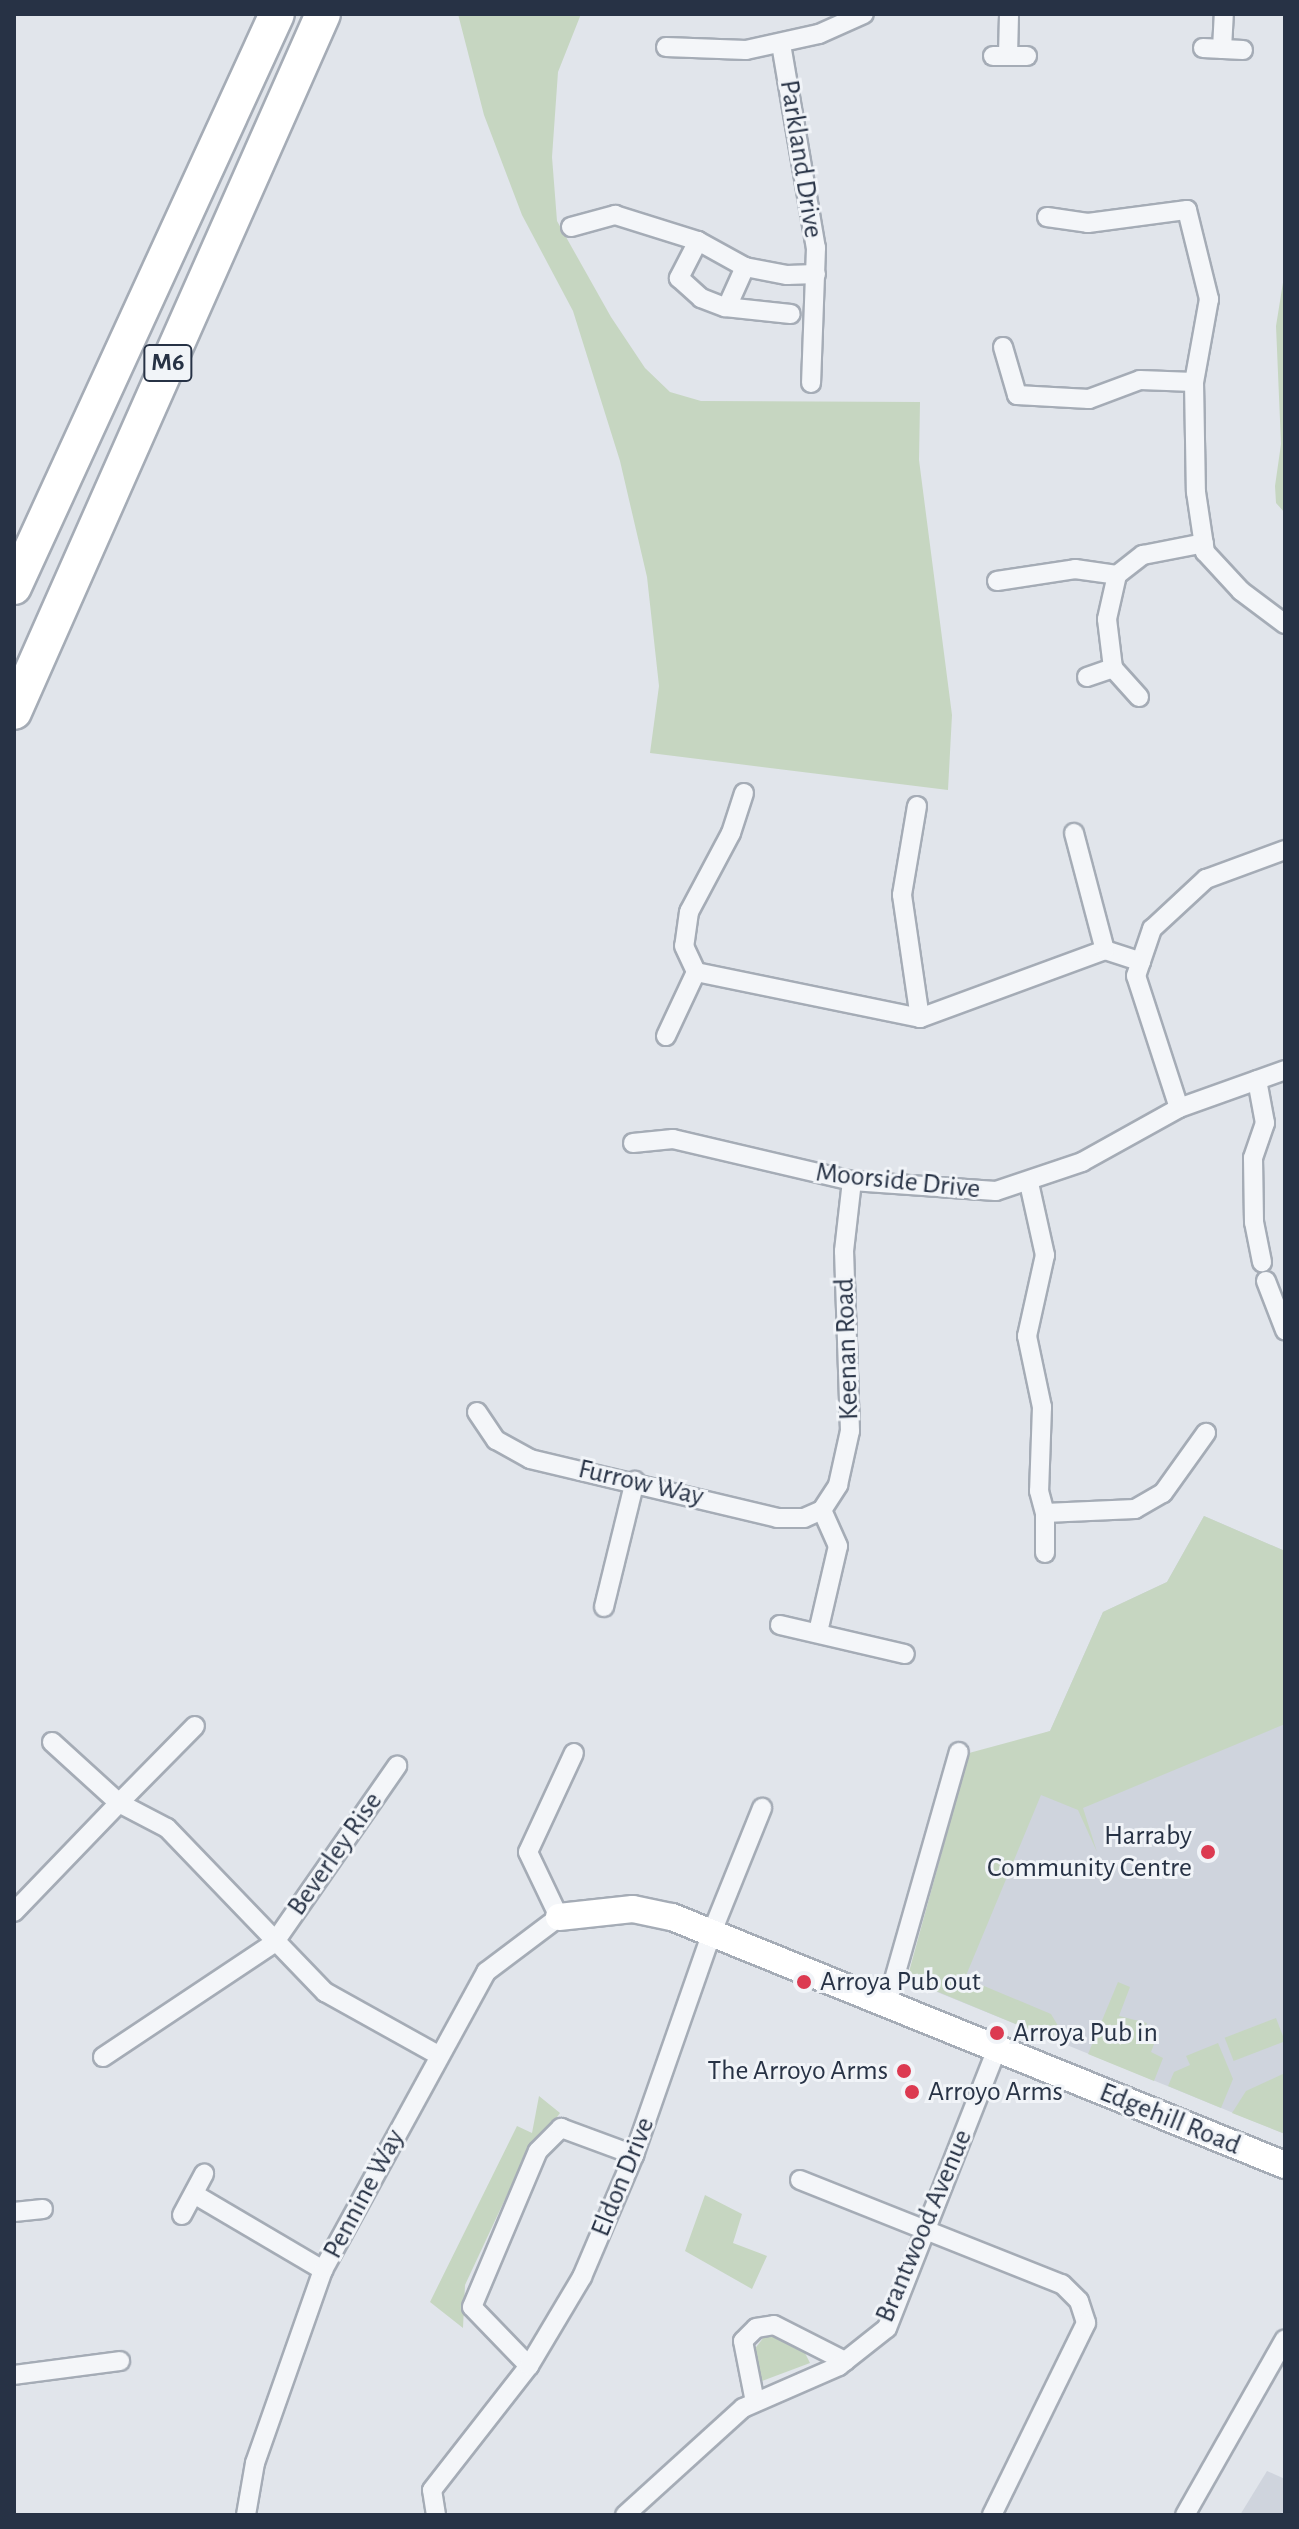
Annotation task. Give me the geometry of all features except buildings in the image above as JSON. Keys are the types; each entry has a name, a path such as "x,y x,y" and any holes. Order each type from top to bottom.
{"highway":[{"name":"M6","path":"14,587 277,14"},
{"name":"M6","path":"14,712 323,14"}],"street":[{"path":"666,47 722,51 781,44 864,14"},
{"path":"1009,14 1009,56"},
{"path":"1224,14 1213,48 1243,50"},
{"name":"Parkland Drive","path":"781,44 816,248 811,383"},
{"path":"1047,217 1088,223 1187,210 1209,299 1194,382 1196,492 1205,552 1241,591 1285,624"},
{"name":"Parkland Drive","path":"571,227 615,215 698,241 745,267 787,275 816,274"},
{"path":"698,241 679,278 701,298 727,307 791,314"},
{"path":"727,307 745,267"},
{"path":"1003,347 1017,395 1089,399 1140,380 1194,382"},
{"path":"1139,697 1113,668 1107,619 1117,575 1143,555 1204,543"},
{"path":"997,581 1075,569 1117,575"},
{"path":"1087,677 1113,668"},
{"path":"666,1036 696,972 684,946 689,912 731,833 744,793"},
{"path":"917,806 902,895 920,1018"},
{"path":"1074,833 1105,950"},
{"path":"1179,1108 1136,976 1152,929 1206,879 1285,850"},
{"path":"696,972 920,1018 1105,950 1141,962"},
{"name":"Moorside Drive","path":"633,1143 673,1139 852,1181 975,1193 1029,1183 1082,1162 1179,1108 1285,1070"},
{"path":"1257,1080 1265,1123 1253,1158 1254,1222 1262,1262"},
{"name":"Keenan Road","path":"822,1510 838,1485 850,1431 844,1251 852,1181"},
{"path":"1029,1183 1045,1255 1027,1336 1042,1407 1039,1491 1045,1513 1045,1553"},
{"path":"1266,1281 1285,1330"},
{"name":"Furrow Way","path":"477,1412 496,1440 517,1454 777,1518 804,1518 822,1510"},
{"path":"1045,1513 1135,1509 1163,1493 1206,1433"},
{"path":"604,1607 635,1481"},
{"path":"818,1632 838,1546 822,1510"},
{"path":"780,1625 905,1654"},
{"path":"14,1912 195,1726"},
{"name":"Beverley Rise","path":"52,1742 119,1803 167,1828 274,1943 325,1992 438,2055"},
{"path":"887,2004 959,1752"},
{"path":"559,1917 528,1852 574,1753"},
{"name":"Beverley Rise","path":"103,2057 274,1943 397,1766"},
{"name":"Eldon Drive","path":"436,2515 432,2490 529,2366 582,2277 634,2155 712,1932 762,1808"},
{"name":"Edgehill Road","path":"559,1917 633,1909 712,1932 1285,2165"},
{"name":"Pennine Way","path":"246,2515 255,2463 323,2270 486,1972 559,1917"},
{"name":"Brantwood Avenue","path":"625,2515 691,2451 755,2402 845,2361 887,2328 922,2230 997,2049"},
{"path":"529,2366 472,2307 538,2151 561,2128 634,2155"},
{"path":"182,2215 204,2174"},
{"path":"800,2180 1062,2284 1084,2312 1079,2338 992,2515"},
{"path":"194,2194 323,2270"},
{"path":"14,2212 43,2209"},
{"path":"755,2402 743,2341 756,2328 774,2325 845,2361"},
{"path":"1185,2515 1285,2339"},
{"path":"14,2375 120,2361"}],"shaded area":[{"path":"1204,1516 1285,1551 1285,2134 915,1983 995,1751 1050,1731 1103,1612 1167,1582"},
{"path":"1267,2471 1285,2479 1285,2515 1240,2515"}],"green space":[{"path":"458,14 581,14 558,72 552,157 557,221 611,317 645,368 670,392 701,401 920,402 919,460 952,715 948,790 650,753 659,686 647,577 620,461 573,311 522,215 484,115"},
{"path":"1285,270 1285,513 1276,503 1275,486 1281,444 1276,326"},
{"path":"1204,1516 1285,1551 1285,1724 1083,1808 1097,1852 1078,1810 1041,1795 965,1978 1051,2014 1060,2029 1057,2041 907,1979 969,1753 1050,1731 1103,1612 1167,1582"},
{"path":"1118,1982 1130,1987 1119,2016 1147,2023 1143,2033 1156,2039 1151,2052 1163,2058 1154,2081 1088,2054"},
{"path":"1276,2018 1285,2041 1234,2061 1225,2038"},
{"path":"1218,2043 1233,2079 1221,2108 1168,2086 1174,2072 1190,2065 1186,2056"},
{"path":"1285,2073 1285,2134 1232,2113 1246,2091"},
{"path":"539,2096 560,2113 520,2167 465,2285 463,2328 430,2302 517,2126 532,2133"},
{"path":"705,2195 742,2214 733,2243 767,2256 752,2289 685,2251"},
{"path":"767,2333 804,2351 810,2363 759,2382 750,2355"}],"place":[{"name":"Harraby Community Centre","path":"1208,1852"},
{"name":"Arroya Pub out","path":"804,1982"},
{"name":"Arroya Pub in","path":"997,2033"},
{"name":"The Arroyo Arms","path":"904,2071"},
{"name":"Arroyo Arms","path":"912,2092"}]}
